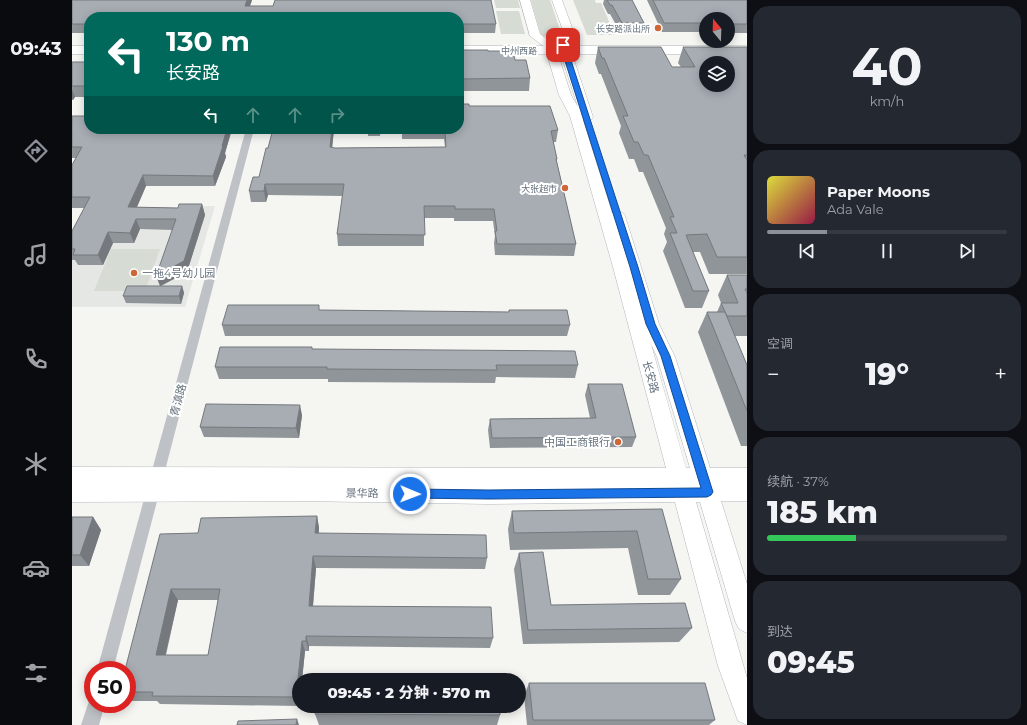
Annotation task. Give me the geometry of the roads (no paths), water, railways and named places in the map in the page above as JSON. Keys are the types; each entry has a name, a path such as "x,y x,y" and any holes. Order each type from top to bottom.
{"main road":[{"path":"525,0 535,36 557,47 570,36 557,0"},
{"path":"72,45 84,45"},
{"name":"中州西路","path":"464,45 747,50"},
{"name":"中州西路","path":"464,50 557,47 747,45"},
{"name":"长安路","path":"557,47 634,267 650,324 666,356 747,621"},
{"name":"长安路","path":"557,47 565,94 576,116 621,267 730,666 747,712"},
{"path":"72,50 84,50"},
{"name":"景华路","path":"72,476 154,485 489,495 680,485 705,485 747,492"},
{"name":"景华路","path":"705,485 747,477"},
{"name":"景华路","path":"72,493 154,485"}],"street":[{"name":"青滇路","path":"107,661 249,134"},
{"path":"90,725 93,713"}],"place":[{"name":"长安路派出所","path":"658,28"},
{"name":"大张超市","path":"565,188"},
{"name":"一拖4号幼儿园","path":"134,273"},
{"name":"中国工商银行","path":"618,442"}]}
